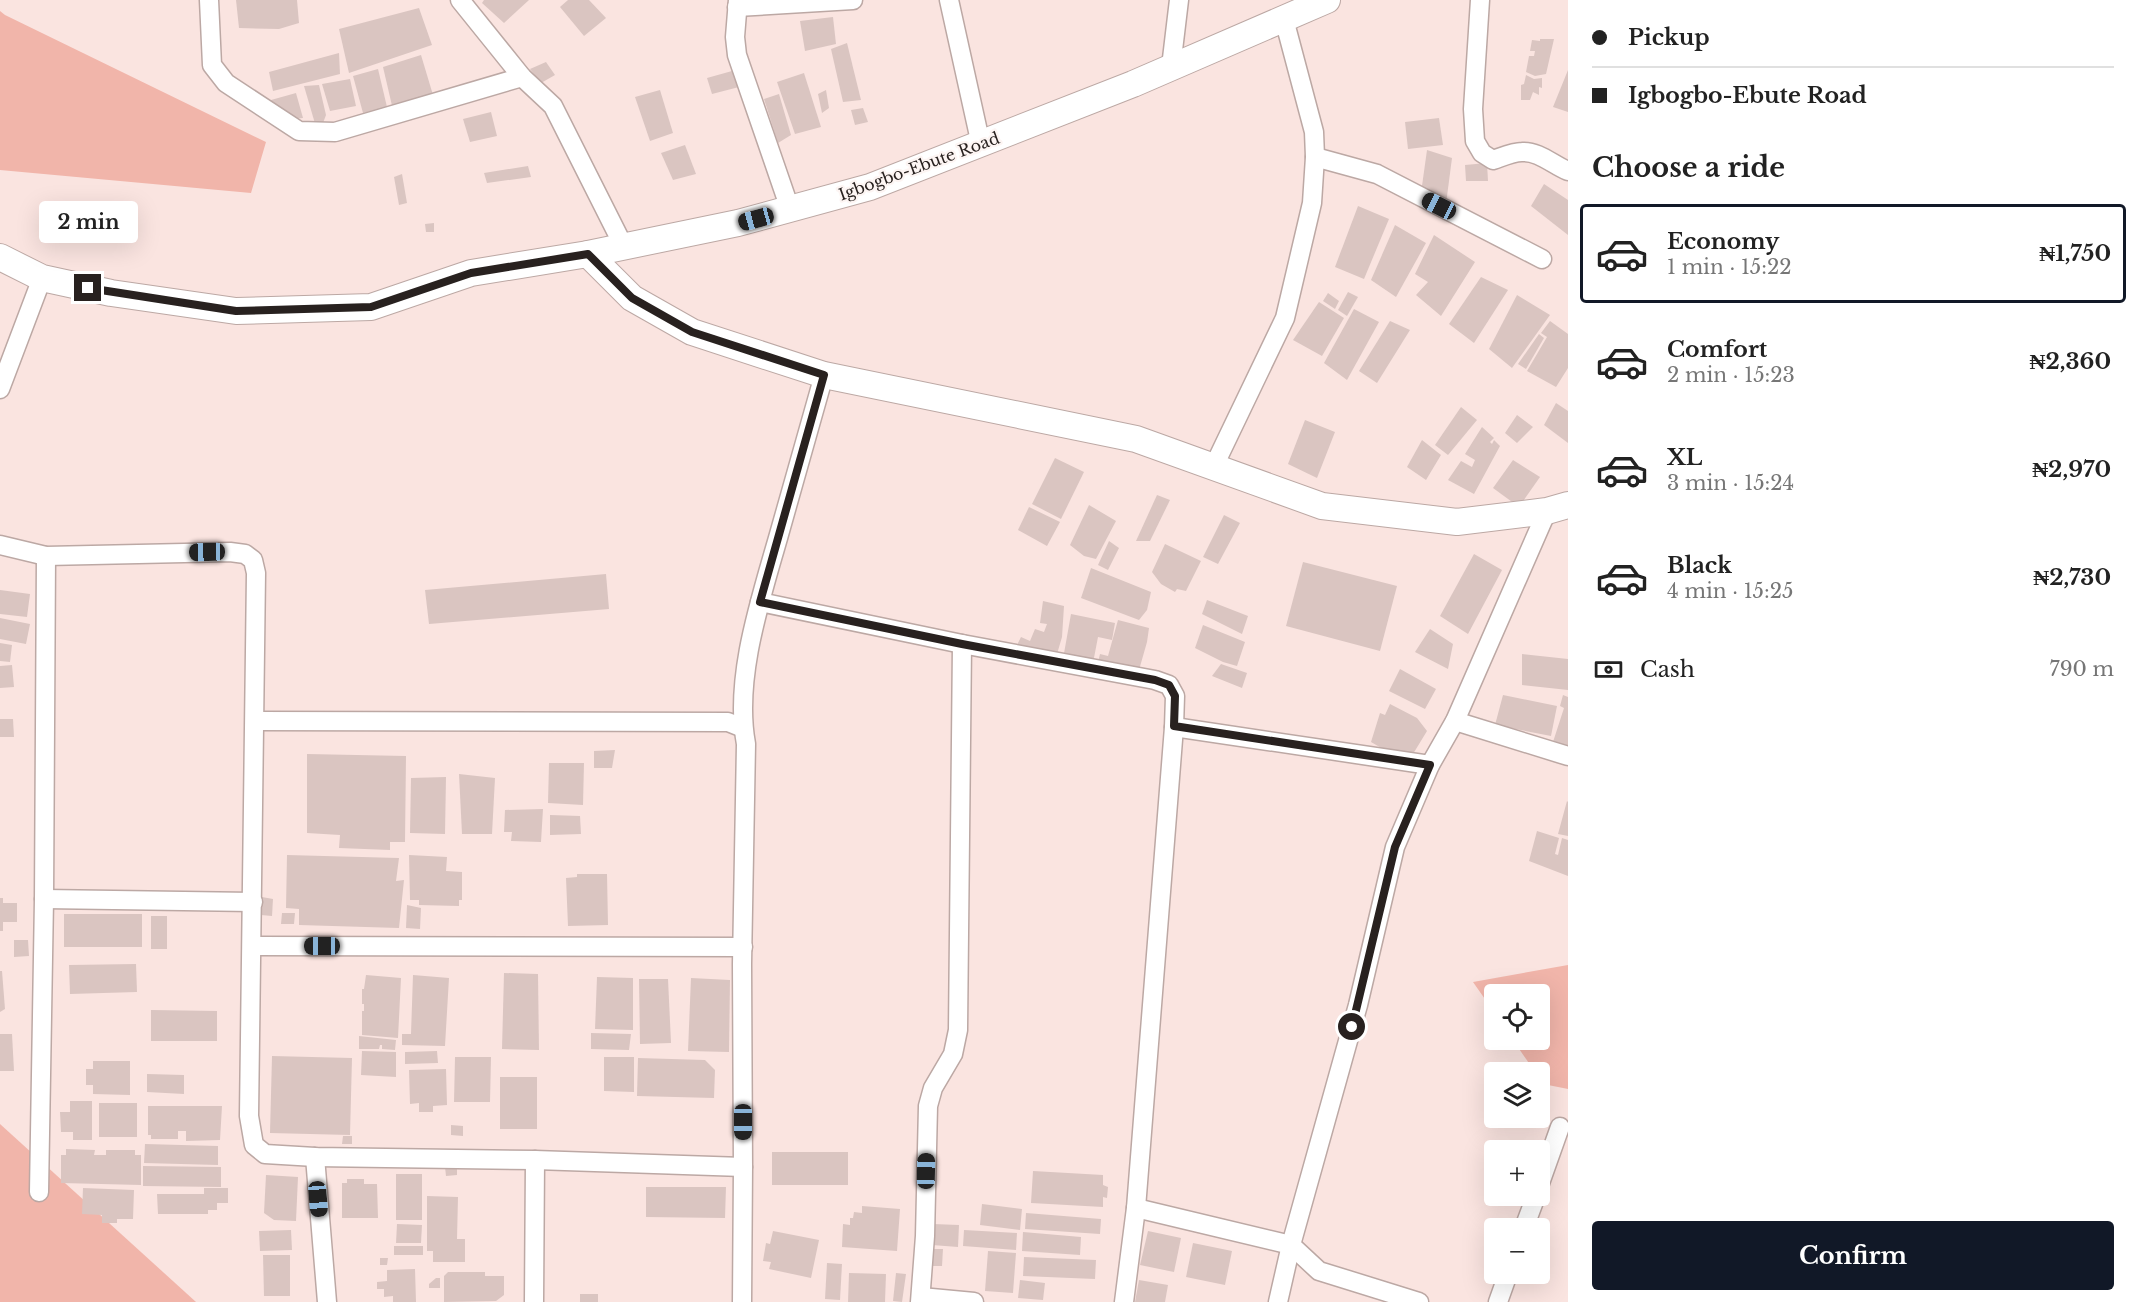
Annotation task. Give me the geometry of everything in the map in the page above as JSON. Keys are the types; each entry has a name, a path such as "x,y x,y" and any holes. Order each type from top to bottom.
{"main road":[{"name":"Igbogbo-Ebute Road","path":"0,257 42,278 111,293 236,311 371,307 471,273 588,254 738,223 870,187 981,145 1328,0"},
{"path":"588,254 632,298 692,332 824,375 1136,439 1322,506 1457,522 1558,508"}],"street":[{"path":"209,0 212,65 226,83 299,131 335,132 522,77"},
{"path":"460,0 522,77 553,106 624,247"},
{"path":"790,209 737,55 735,37 738,4 854,0"},
{"path":"949,0 981,145"},
{"path":"1171,67 1179,0"},
{"path":"1480,0 1473,109 1475,141 1482,153 1493,160 1522,152 1540,156 1568,171"},
{"path":"1214,466 1285,318 1312,203 1314,132 1284,18"},
{"path":"1315,157 1377,174 1542,259"},
{"path":"0,389 42,278"},
{"path":"742,1302 746,744 743,728 746,665 760,602 824,375"},
{"path":"1278,1302 1291,1245 1358,1005 1395,847 1430,765 1455,721 1558,508"},
{"path":"0,545 46,556 230,552 245,554 253,560 256,573 255,721 249,1116 255,1144 265,1155 743,1167"},
{"path":"39,1192 46,556"},
{"path":"760,602 962,644 1155,680 1169,685 1175,696 1136,1208 1124,1302"},
{"path":"962,644 958,1030 953,1054 933,1088 928,1106 925,1236 920,1300 974,1302"},
{"path":"255,721 728,722 743,728"},
{"path":"1455,721 1568,756"},
{"path":"1174,726 1430,765"},
{"path":"44,899 253,902"},
{"path":"252,946 743,947"},
{"path":"1550,1155 1560,1127"},
{"path":"315,1157 327,1302"},
{"path":"534,1160 534,1302"},
{"path":"1136,1208 1291,1245 1319,1271 1419,1302"},
{"path":"1497,1302 1504,1284"}],"shaded area":[{"path":"0,11 266,142 251,193 0,170"},
{"path":"1568,965 1568,1089 1550,1085 1550,1062 1528,1062 1520,1050 1550,1050 1550,984 1484,984 1484,998 1473,982"},
{"path":"0,1124 196,1302 0,1302"}],"building":[{"path":"236,0 297,0 299,23 279,29 239,28"},
{"path":"484,0 529,0 504,23 482,3"},
{"path":"568,0 589,0 606,18 584,36 560,7"},
{"path":"419,8 432,45 349,73 339,29"},
{"path":"833,17 836,44 805,51 800,21"},
{"path":"1540,39 1554,39 1546,74 1535,76 1526,72 1529,56 1534,56 1535,51 1530,51 1532,40 1540,41"},
{"path":"847,43 861,100 843,102 831,49"},
{"path":"339,53 340,74 273,91 269,72"},
{"path":"421,55 433,95 393,110 383,67"},
{"path":"546,62 555,75 541,83 530,69"},
{"path":"378,69 387,107 363,113 353,76"},
{"path":"1568,70 1568,112 1553,107"},
{"path":"732,71 739,87 712,94 707,78"},
{"path":"804,73 821,127 795,134 777,82"},
{"path":"1526,75 1534,79 1542,78 1542,88 1539,87 1539,95 1533,92 1530,100 1521,100 1521,85 1524,84"},
{"path":"350,79 356,106 330,111 322,84"},
{"path":"319,85 326,115 323,123 316,127 304,86"},
{"path":"660,90 673,133 650,141 635,97"},
{"path":"826,90 829,108 822,113 818,94"},
{"path":"296,93 303,118 282,120 274,110 271,100"},
{"path":"779,94 791,135 778,143 764,99"},
{"path":"863,108 868,122 855,125 851,110"},
{"path":"491,112 497,136 470,142 463,119"},
{"path":"1439,118 1443,145 1408,149 1405,122"},
{"path":"685,145 696,174 673,180 661,153"},
{"path":"1427,150 1452,158 1446,204 1421,193"},
{"path":"1487,163 1488,181 1466,181 1465,165"},
{"path":"528,166 531,177 487,183 484,173"},
{"path":"402,174 407,203 399,205 394,177"},
{"path":"1544,184 1568,200 1568,235 1531,206"},
{"path":"1358,206 1389,219 1364,279 1335,267"},
{"path":"434,223 434,232 426,232 425,224"},
{"path":"1395,225 1426,243 1396,297 1371,280"},
{"path":"1434,235 1475,262 1441,316 1416,295 1428,282 1415,274"},
{"path":"1481,277 1508,290 1474,343 1449,324"},
{"path":"1348,292 1358,297 1347,316 1338,310"},
{"path":"1328,293 1339,301 1335,309 1323,301"},
{"path":"1517,295 1550,315 1512,368 1489,349"},
{"path":"1319,302 1344,318 1322,356 1293,340"},
{"path":"1354,309 1379,322 1347,380 1324,363"},
{"path":"1390,321 1410,330 1377,383 1359,371"},
{"path":"1550,321 1568,334 1568,368 1556,387 1527,371 1547,337 1541,333"},
{"path":"1539,334 1544,338 1526,369 1518,364"},
{"path":"1556,403 1568,411 1568,443 1544,425"},
{"path":"1461,407 1477,420 1448,455 1435,445"},
{"path":"1517,415 1533,427 1517,443 1505,433"},
{"path":"1305,420 1335,432 1317,478 1288,464"},
{"path":"1482,427 1494,438 1490,442 1492,444 1494,440 1500,446 1474,494 1448,480 1461,461 1472,467 1475,460 1465,454"},
{"path":"1422,440 1441,455 1426,480 1407,467"},
{"path":"1055,458 1084,472 1061,519 1032,504"},
{"path":"1513,460 1540,477 1519,507 1493,488"},
{"path":"1157,495 1170,500 1150,541 1136,541"},
{"path":"1089,505 1116,521 1096,559 1084,556 1070,545"},
{"path":"1029,507 1060,522 1047,546 1018,530"},
{"path":"1224,515 1240,523 1218,564 1203,557"},
{"path":"1109,541 1119,548 1108,570 1098,565"},
{"path":"1165,544 1201,561 1186,591 1177,589 1175,592 1161,584 1152,572"},
{"path":"1474,554 1502,570 1468,634 1440,616"},
{"path":"1303,562 1397,586 1380,651 1286,626"},
{"path":"1091,568 1151,592 1147,610 1139,620 1081,598"},
{"path":"606,574 609,609 429,624 425,590"},
{"path":"0,590 30,594 27,617 0,614"},
{"path":"1207,600 1248,616 1242,634 1202,614"},
{"path":"1043,601 1064,606 1062,637 1057,654 1016,647 1021,637 1030,641 1035,629 1044,632 1047,624 1040,623"},
{"path":"1071,614 1115,623 1112,640 1098,637 1093,663 1063,659"},
{"path":"0,618 30,624 26,644 0,639"},
{"path":"1118,620 1149,628 1139,670 1098,662 1100,654 1108,656"},
{"path":"1203,625 1245,642 1237,666 1223,662 1195,648"},
{"path":"1430,629 1453,644 1448,669 1415,652"},
{"path":"0,643 12,645 10,662 0,661"},
{"path":"1522,654 1568,659 1568,690 1522,685"},
{"path":"1221,664 1247,673 1242,688 1212,676"},
{"path":"12,665 14,687 0,688 0,666"},
{"path":"1400,669 1436,689 1425,709 1389,691"},
{"path":"1503,695 1557,706 1551,736 1495,725"},
{"path":"1563,695 1568,697 1568,746 1553,742 1564,708 1560,706"},
{"path":"1390,704 1417,718 1427,731 1413,754 1404,761 1371,742 1380,713 1385,715"},
{"path":"0,719 13,719 14,737 0,737"},
{"path":"615,750 612,768 594,768 594,751"},
{"path":"307,754 406,756 405,842 390,842 390,850 339,848 340,835 307,833"},
{"path":"549,763 584,763 583,805 548,803"},
{"path":"459,774 495,778 492,834 462,834"},
{"path":"446,777 445,834 410,833 411,778"},
{"path":"1568,802 1568,836 1558,834"},
{"path":"543,809 541,842 511,841 512,832 504,832 505,810"},
{"path":"550,815 580,816 581,834 550,835"},
{"path":"1537,831 1559,838 1555,854 1558,855 1562,838 1568,840 1568,876 1529,861"},
{"path":"287,855 399,858 396,881 404,880 399,928 299,925 299,909 286,908"},
{"path":"409,855 447,857 446,871 462,872 462,900 459,900 459,906 419,905 419,900 410,900"},
{"path":"577,874 607,874 608,925 568,926 566,878 577,877"},
{"path":"262,897 273,899 272,916 261,915"},
{"path":"0,898 3,898 3,903 17,903 17,922 3,922 3,931 0,931"},
{"path":"407,905 421,908 420,929 406,928"},
{"path":"282,913 295,913 294,924 281,924"},
{"path":"64,914 142,914 142,947 64,947"},
{"path":"151,916 167,916 167,949 151,949"},
{"path":"14,940 28,940 29,956 14,957"},
{"path":"136,964 137,992 70,994 69,965"},
{"path":"0,971 2,971 5,1009 0,1012"},
{"path":"504,973 538,974 539,1050 502,1049"},
{"path":"366,975 401,978 398,1038 362,1035 364,1004 362,1004 362,989 364,989"},
{"path":"413,975 449,978 445,1046 402,1045 402,1034 411,1034"},
{"path":"597,977 633,978 633,1030 595,1029"},
{"path":"691,978 730,980 729,1052 688,1051"},
{"path":"639,979 668,979 671,1043 640,1044"},
{"path":"151,1010 217,1011 217,1041 151,1041"},
{"path":"591,1033 631,1034 629,1050 591,1049"},
{"path":"0,1034 12,1034 14,1071 0,1071"},
{"path":"359,1036 396,1040 395,1050 382,1049 382,1045 379,1049 359,1049"},
{"path":"362,1051 396,1052 396,1077 361,1075"},
{"path":"437,1051 438,1063 405,1064 405,1052"},
{"path":"272,1056 352,1058 350,1135 270,1133"},
{"path":"455,1057 491,1057 490,1102 454,1102"},
{"path":"604,1057 634,1057 634,1092 604,1091"},
{"path":"638,1058 705,1060 715,1070 714,1098 637,1096"},
{"path":"93,1061 130,1061 130,1095 93,1094 93,1085 86,1085 86,1069 93,1069"},
{"path":"446,1069 447,1105 433,1106 433,1112 419,1112 419,1103 410,1104 409,1070"},
{"path":"147,1074 184,1075 184,1094 147,1092"},
{"path":"500,1077 537,1077 537,1129 500,1129"},
{"path":"70,1101 92,1101 92,1140 73,1140 73,1132 61,1132 60,1112 70,1112"},
{"path":"99,1103 137,1103 137,1137 99,1137"},
{"path":"148,1106 222,1106 220,1140 186,1141 186,1131 178,1131 178,1139 151,1139 151,1135 148,1135"},
{"path":"451,1125 463,1126 463,1136 451,1135"},
{"path":"343,1136 352,1136 352,1144 342,1144"},
{"path":"145,1144 218,1146 218,1165 144,1163"},
{"path":"66,1149 95,1150 94,1155 106,1155 106,1150 135,1150 135,1155 141,1155 141,1185 61,1183 61,1155 66,1155"},
{"path":"772,1152 848,1152 848,1185 772,1185"},
{"path":"143,1166 221,1167 221,1187 143,1186"},
{"path":"445,1167 457,1167 457,1175 446,1176"},
{"path":"1033,1171 1103,1175 1103,1185 1108,1187 1107,1198 1103,1197 1103,1207 1031,1203"},
{"path":"396,1174 422,1174 422,1220 396,1220"},
{"path":"266,1175 298,1177 296,1221 274,1220 264,1213"},
{"path":"347,1179 364,1179 364,1184 377,1184 378,1218 342,1218 342,1183 347,1183"},
{"path":"646,1187 726,1187 725,1218 646,1217"},
{"path":"83,1188 134,1190 133,1219 117,1219 117,1223 102,1223 102,1215 82,1214"},
{"path":"204,1188 228,1188 228,1203 217,1203 217,1210 208,1210 208,1214 158,1214 157,1194 204,1194"},
{"path":"427,1196 458,1197 457,1239 465,1239 465,1262 433,1262 433,1251 427,1251"},
{"path":"982,1204 1022,1209 1020,1230 980,1225"},
{"path":"862,1206 900,1209 897,1251 842,1247 843,1224 850,1225 850,1218 853,1218 854,1212 862,1213"},
{"path":"1026,1213 1101,1219 1100,1234 1025,1229"},
{"path":"397,1224 422,1225 421,1243 396,1243"},
{"path":"933,1224 959,1225 958,1247 932,1245"},
{"path":"291,1230 292,1250 260,1251 259,1231"},
{"path":"964,1230 1017,1233 1016,1250 963,1246"},
{"path":"773,1231 819,1240 811,1278 769,1269 771,1262 763,1261 766,1243 770,1244"},
{"path":"1148,1231 1181,1238 1174,1272 1140,1265"},
{"path":"1023,1232 1081,1237 1080,1255 1022,1251"},
{"path":"1193,1243 1232,1251 1225,1285 1186,1277"},
{"path":"394,1246 423,1246 423,1255 394,1255"},
{"path":"928,1249 943,1249 942,1266 928,1266"},
{"path":"988,1251 1016,1253 1013,1293 985,1291"},
{"path":"263,1255 290,1255 290,1296 264,1296"},
{"path":"1024,1257 1096,1260 1095,1279 1023,1276"},
{"path":"380,1258 388,1258 387,1265 380,1265"},
{"path":"827,1263 842,1264 840,1300 825,1299"},
{"path":"415,1269 416,1302 393,1302 393,1296 384,1297 384,1289 377,1289 377,1282 387,1281 387,1270"},
{"path":"448,1272 485,1272 485,1276 504,1276 504,1295 496,1301 444,1302 444,1276"},
{"path":"849,1273 886,1274 885,1302 848,1302"},
{"path":"896,1273 906,1274 902,1302 893,1301"},
{"path":"436,1278 440,1278 440,1288 429,1288 429,1284"},
{"path":"1020,1280 1045,1283 1043,1300 1018,1298"},
{"path":"1139,1280 1168,1285 1165,1302 1135,1302"},
{"path":"580,1294 598,1294 598,1302 580,1302"}],"route":[{"path":"88,288 236,311 371,307 471,273 588,254 632,298 692,332 824,375 760,602 962,644 1155,680 1169,685 1175,696 1174,726 1430,765 1395,847 1352,1027"}]}
